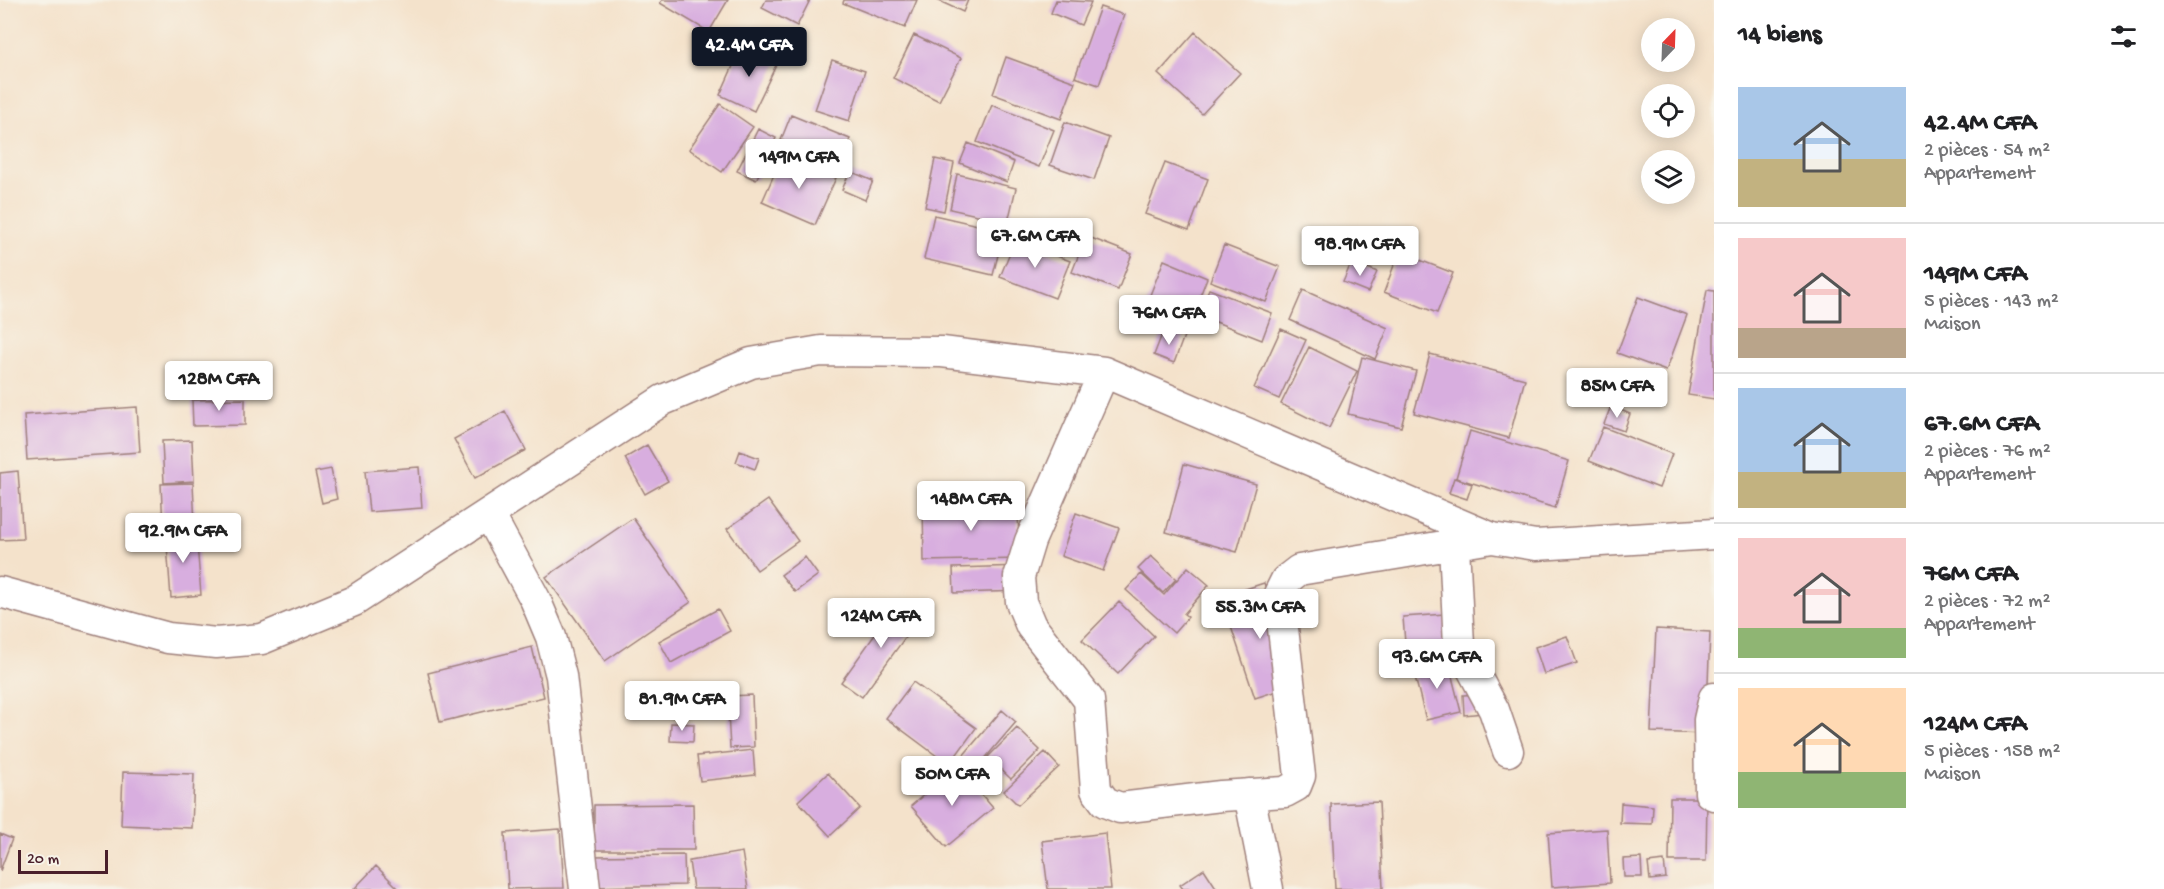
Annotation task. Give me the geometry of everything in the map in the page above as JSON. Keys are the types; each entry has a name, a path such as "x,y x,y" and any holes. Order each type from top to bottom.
{"street":[{"path":"0,592 168,638 216,643 262,639 354,601 663,400 751,363 821,351 942,352 1104,372 1492,538 1536,544 1714,534"},
{"path":"1104,372 1030,541 1019,577 1021,602 1031,626 1089,700 1096,790 1106,802 1120,808 1285,792 1296,786 1300,776 1279,594 1286,580 1299,570 1492,538"},
{"path":"489,514 535,599 551,637 559,666 585,889"},
{"path":"1454,545 1459,645 1494,710 1508,751"},
{"path":"1714,698 1709,720 1710,793 1714,795"},
{"path":"1249,794 1268,889"}],"building":[{"path":"662,0 728,0 709,32 660,3"},
{"path":"766,0 810,0 797,26 762,8"},
{"path":"844,0 917,0 905,28 843,3"},
{"path":"937,0 968,0 963,12"},
{"path":"1056,0 1091,2 1081,25 1051,13"},
{"path":"1100,7 1124,15 1099,85 1075,77"},
{"path":"1195,32 1240,73 1202,114 1158,74"},
{"path":"914,35 961,58 939,101 893,78"},
{"path":"743,44 778,61 754,111 720,95"},
{"path":"1006,57 1075,82 1061,119 993,94"},
{"path":"832,60 865,71 849,121 815,110"},
{"path":"720,104 753,127 722,172 689,149"},
{"path":"992,105 1054,130 1039,167 977,142"},
{"path":"791,115 850,139 840,164 781,140"},
{"path":"1065,122 1109,138 1094,180 1050,165"},
{"path":"758,129 776,138 756,180 737,171"},
{"path":"968,143 1014,162 1007,182 960,163"},
{"path":"783,154 836,178 815,225 762,202"},
{"path":"935,159 954,163 944,211 925,207"},
{"path":"1165,163 1208,179 1189,230 1145,214"},
{"path":"850,171 873,181 865,200 842,190"},
{"path":"957,174 1016,188 1008,222 950,209"},
{"path":"934,215 1004,231 993,275 924,259"},
{"path":"1086,236 1132,254 1118,290 1072,272"},
{"path":"1015,240 1070,261 1055,298 1000,277"},
{"path":"1224,245 1280,267 1266,302 1210,281"},
{"path":"1399,252 1453,273 1437,313 1384,292"},
{"path":"1164,260 1207,278 1186,332 1142,315"},
{"path":"1352,261 1377,272 1368,292 1343,282"},
{"path":"1209,289 1272,313 1262,340 1198,315"},
{"path":"1303,290 1388,328 1375,359 1290,320"},
{"path":"1707,290 1714,291 1714,399 1688,395"},
{"path":"1638,297 1687,315 1666,371 1617,353"},
{"path":"1164,329 1184,336 1174,363 1154,355"},
{"path":"1281,329 1306,340 1279,399 1254,388"},
{"path":"1309,347 1357,371 1329,428 1281,404"},
{"path":"1430,354 1525,379 1509,438 1414,413"},
{"path":"1362,357 1416,371 1401,427 1348,414"},
{"path":"245,399 245,425 193,426 192,400"},
{"path":"1611,406 1630,414 1624,431 1604,424"},
{"path":"137,407 140,452 27,460 24,415"},
{"path":"505,411 526,450 475,478 454,439"},
{"path":"1603,427 1672,454 1659,488 1589,461"},
{"path":"1470,431 1569,461 1555,508 1456,478"},
{"path":"192,440 194,481 164,483 162,441"},
{"path":"647,445 668,481 645,494 625,458"},
{"path":"740,451 759,458 755,469 736,462"},
{"path":"1184,464 1256,484 1237,552 1166,532"},
{"path":"419,467 422,508 369,512 365,471"},
{"path":"331,469 337,499 322,503 315,472"},
{"path":"18,471 23,539 0,540 0,473"},
{"path":"1454,478 1472,484 1467,499 1449,493"},
{"path":"193,483 195,526 163,527 161,484"},
{"path":"768,500 798,541 757,570 727,529"},
{"path":"1018,502 1019,559 924,561 923,504"},
{"path":"1076,513 1119,528 1103,571 1061,556"},
{"path":"633,518 691,602 605,661 546,577"},
{"path":"196,530 201,595 171,598 166,532"},
{"path":"1151,556 1176,579 1163,593 1138,569"},
{"path":"805,557 818,575 795,592 781,575"},
{"path":"1023,566 1024,591 954,593 953,568"},
{"path":"1188,567 1209,585 1184,614 1188,617 1174,633 1126,590 1141,574 1164,595"},
{"path":"1264,583 1298,684 1255,698 1221,597"},
{"path":"899,601 920,617 862,697 841,682"},
{"path":"1119,602 1154,636 1118,674 1082,640"},
{"path":"718,609 730,631 671,663 659,641"},
{"path":"1445,614 1448,653 1406,656 1403,617"},
{"path":"1656,629 1710,632 1706,734 1651,732"},
{"path":"1567,636 1577,663 1544,674 1535,647"},
{"path":"532,647 544,697 440,722 428,673"},
{"path":"1448,661 1461,712 1426,720 1413,669"},
{"path":"913,682 976,728 949,765 886,718"},
{"path":"1482,694 1483,713 1464,715 1463,695"},
{"path":"752,695 754,747 730,748 727,696"},
{"path":"1002,710 1016,722 976,769 962,757"},
{"path":"671,723 694,724 693,742 670,741"},
{"path":"1017,728 1040,750 1011,779 988,757"},
{"path":"753,750 755,775 700,781 697,756"},
{"path":"1045,752 1059,767 1018,805 1004,791"},
{"path":"957,766 993,808 946,847 911,806"},
{"path":"123,772 194,774 192,828 121,825"},
{"path":"828,773 860,808 830,836 798,801"},
{"path":"1670,798 1707,798 1706,861 1669,861"},
{"path":"1379,802 1383,889 1335,889 1331,804"},
{"path":"1621,803 1653,806 1652,824 1620,823"},
{"path":"693,804 694,850 594,850 594,805"},
{"path":"560,829 564,888 508,889 505,833"},
{"path":"1607,829 1610,883 1552,887 1548,833"},
{"path":"1105,833 1111,889 1048,889 1042,841"},
{"path":"0,834 12,839 0,871"},
{"path":"742,852 748,889 693,889 689,861"},
{"path":"684,855 685,885 591,887 590,856"},
{"path":"1641,858 1642,877 1624,877 1623,859"},
{"path":"1664,861 1666,878 1650,880 1648,863"},
{"path":"376,866 399,889 354,889"},
{"path":"1204,869 1217,889 1183,889 1180,885"}]}
